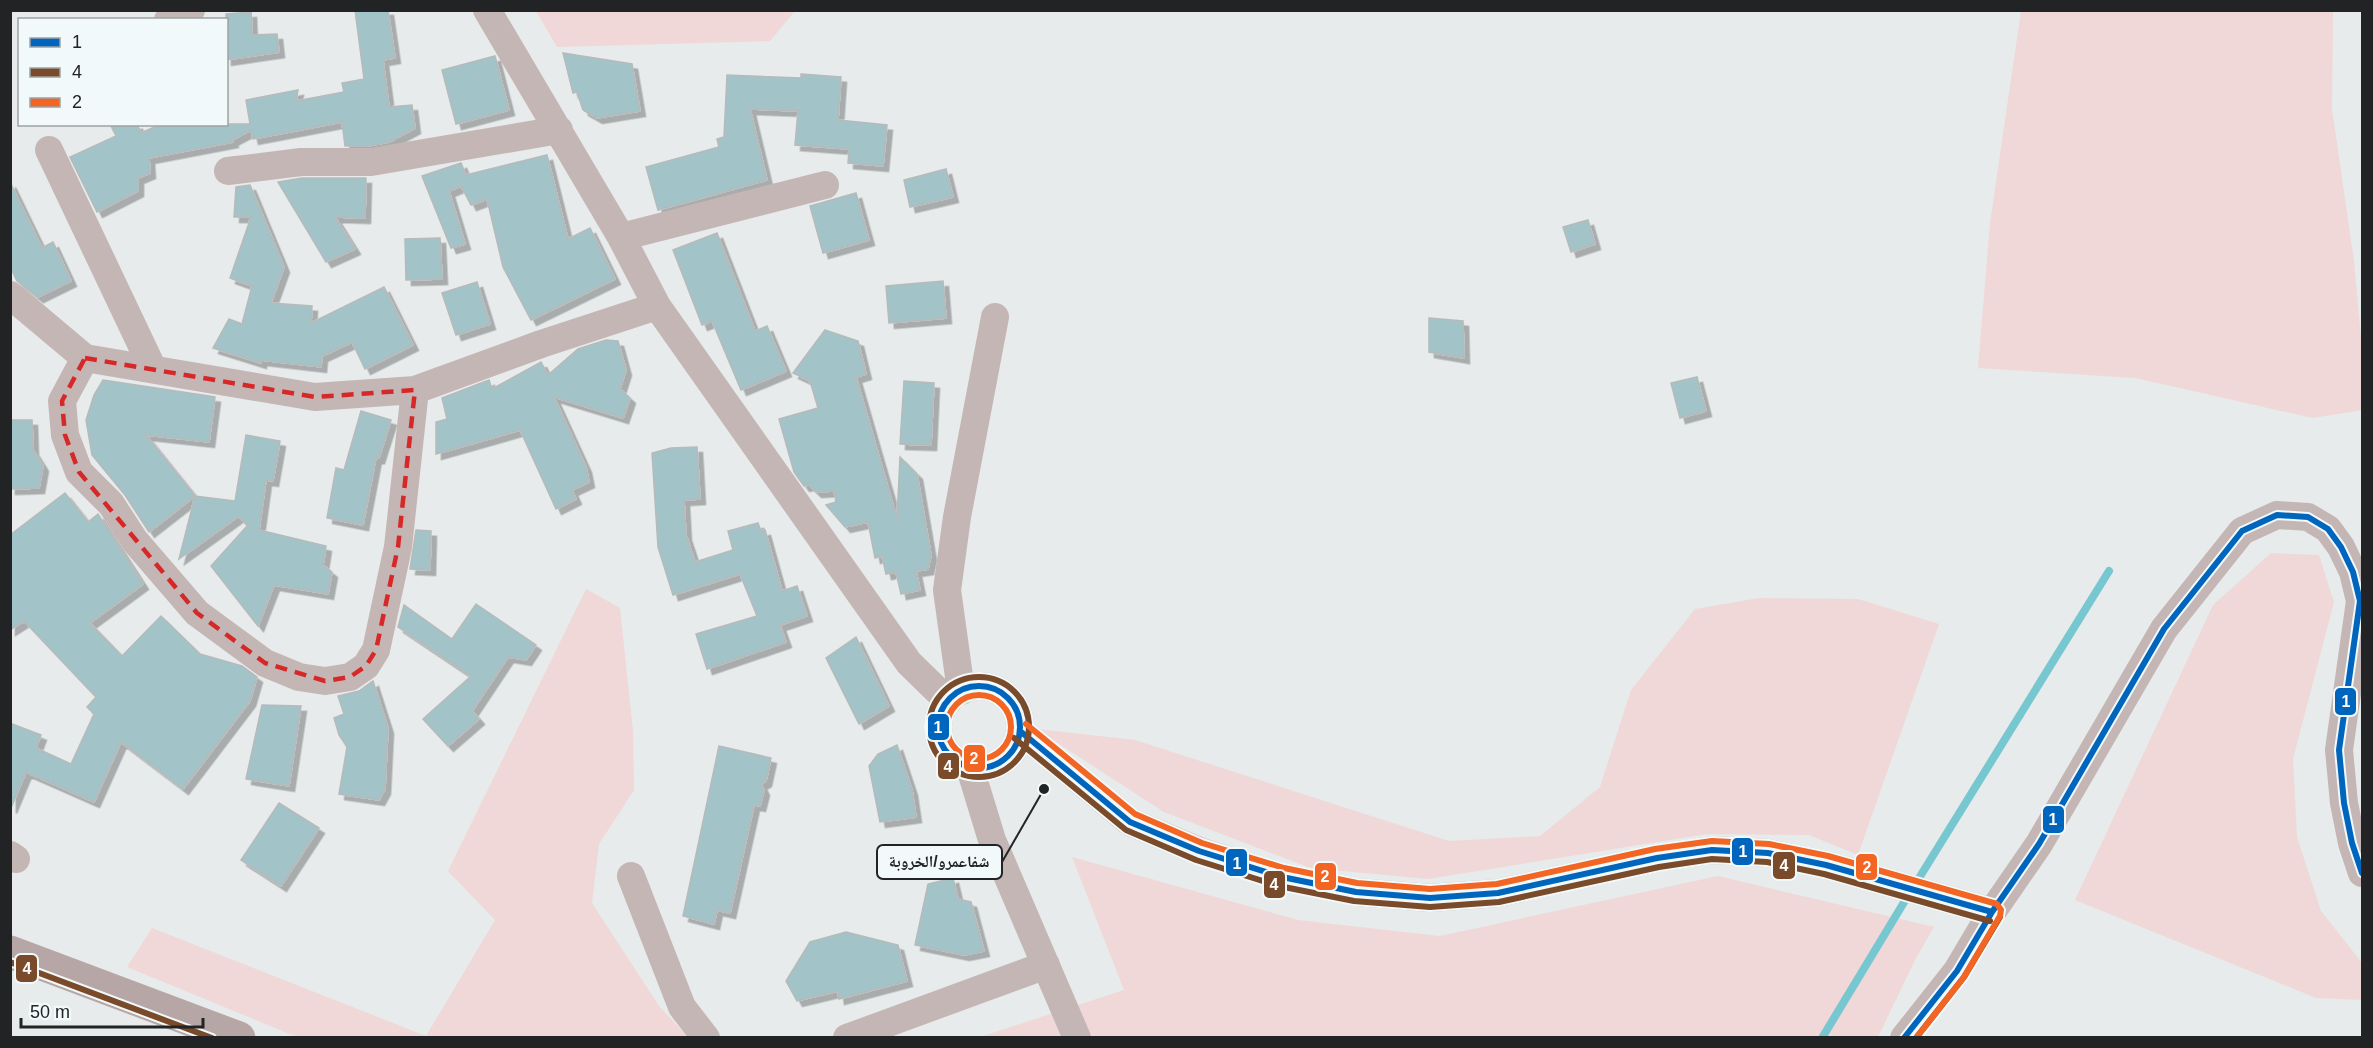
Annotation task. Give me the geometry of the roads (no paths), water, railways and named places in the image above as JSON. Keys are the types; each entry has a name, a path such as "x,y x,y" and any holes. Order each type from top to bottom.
{"highway":[{"path":"10,952 239,1038"}],"street":[{"path":"173,18 191,10"},
{"path":"487,10 621,237 657,306 909,663 954,696"},
{"path":"228,171 301,162 372,162 559,130"},
{"path":"49,150 152,368"},
{"path":"621,237 825,185"},
{"path":"10,295 85,358 315,397 415,390 541,344 657,306"},
{"path":"954,696 947,590 957,517 995,318"},
{"path":"85,358 62,401 65,435 79,472 111,504 135,541 197,612 265,663 298,677 325,681 350,677 366,666 376,650 398,547 415,390"},
{"path":"1904,1038 1957,971 1992,912 2039,844 2164,629 2242,531 2277,515 2308,517 2328,529 2341,547 2354,572 2360,601 2339,750 2344,803 2352,843 2362,873"},
{"path":"985,687 997,691 1015,707 1020,731 1016,745 1008,756 997,764 984,768 970,768 957,762 946,753 940,740 938,726 941,713 954,696 985,687"},
{"path":"1020,731 1130,822 1199,851 1282,877 1356,892 1430,898 1498,893 1657,858 1712,850 1768,853 1826,865 1992,912"},
{"path":"970,768 992,840 1077,1038"},
{"path":"631,876 682,1007 706,1038"},
{"path":"848,1038 1046,965"}],"waterway":[{"path":"1916,883 2109,571"},
{"path":"1822,1038 1909,894"}],"place":[{"name":"شفاعمرو/الخروبة","path":"1044,789"}]}
